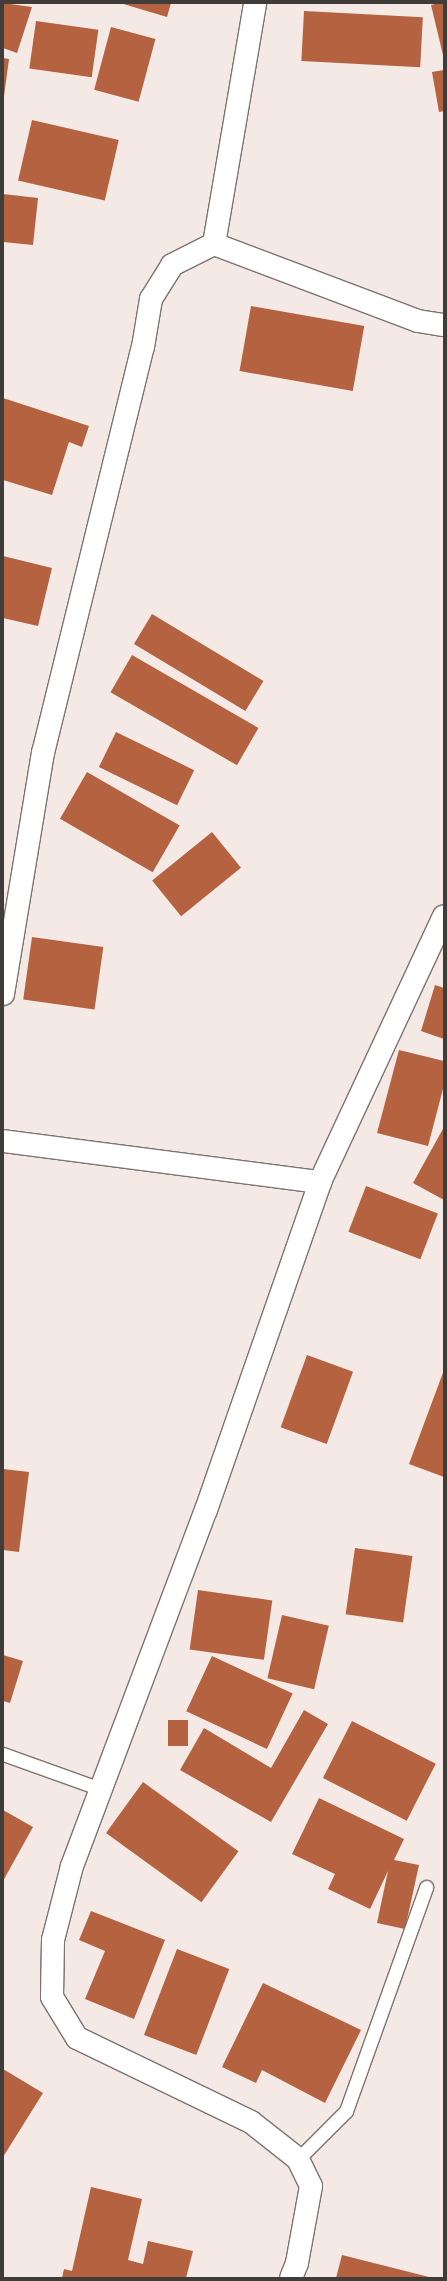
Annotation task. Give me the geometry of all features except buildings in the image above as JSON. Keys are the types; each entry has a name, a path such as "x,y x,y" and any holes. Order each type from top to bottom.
{"street":[{"path":"214,244 256,3"},
{"path":"3,994 43,754 143,347 151,299 172,265 214,244 418,321 444,325"},
{"path":"291,2278 297,2263 311,2186 298,2160 251,2122 77,2038 52,1997 53,1940 72,1866 206,1510 320,1182 444,916"},
{"path":"3,1141 320,1182"}],"lane":[{"path":"3,1754 101,1789"},
{"path":"298,2160 346,2111 426,1887"}]}
